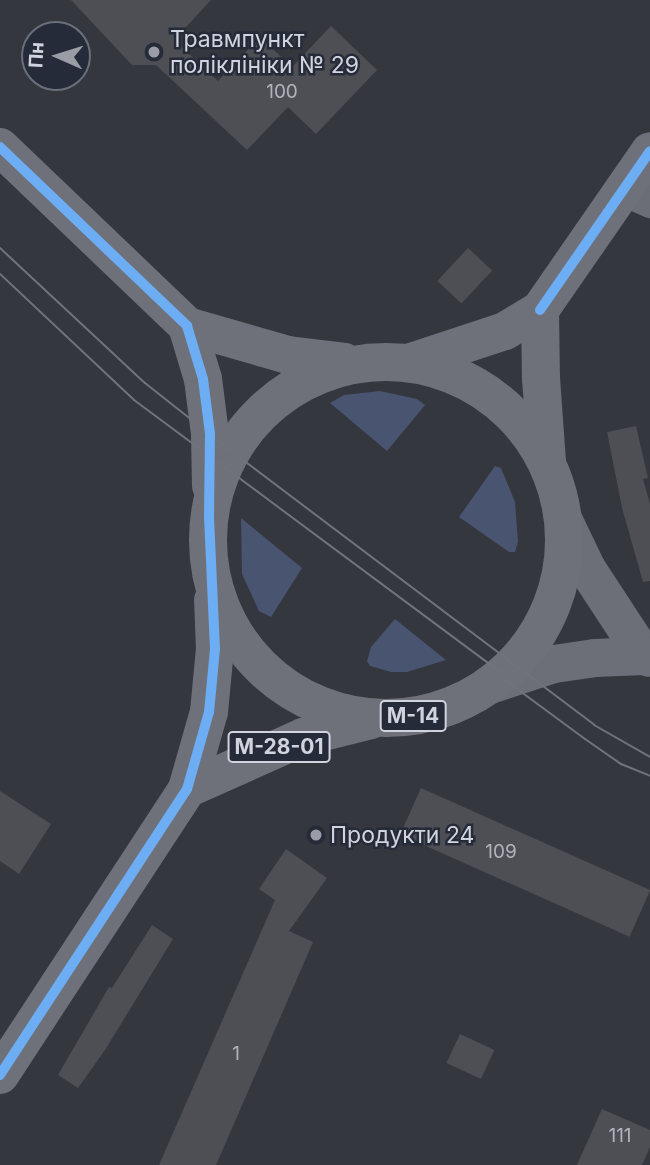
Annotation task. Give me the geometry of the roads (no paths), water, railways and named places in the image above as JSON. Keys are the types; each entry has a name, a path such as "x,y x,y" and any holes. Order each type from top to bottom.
{"highway":[{"name":"М-14","path":"0,147 187,326 288,355 355,363 411,362 467,380 514,414 547,462 564,521 562,573 545,623 514,665 493,684 457,704 418,716 377,719 320,705 269,675 231,629 211,574 210,434 202,379 187,326"},
{"path":"411,362 505,331 541,310 637,195 650,151"},
{"path":"541,310 541,378 547,462"},
{"name":"М-14","path":"209,517 231,451 263,410 306,380 355,363"},
{"name":"М-28-01","path":"0,1075 187,789 209,712 215,649 211,574"},
{"name":"М-28-01","path":"187,789 303,737 377,719"}],"main road":[{"name":"М-14","path":"564,521 587,569 647,657"},
{"name":"М-14","path":"493,684 554,664 595,658 647,657"}],"tram line":[{"path":"0,248 145,383 231,451 594,725 650,757"},
{"path":"0,274 134,400 504,675 505,680 585,739 621,764 650,776"}],"place":[{"name":"Травмпункт поліклініки № 29","path":"154,52"},
{"name":"Продукти 24","path":"316,835"}]}
